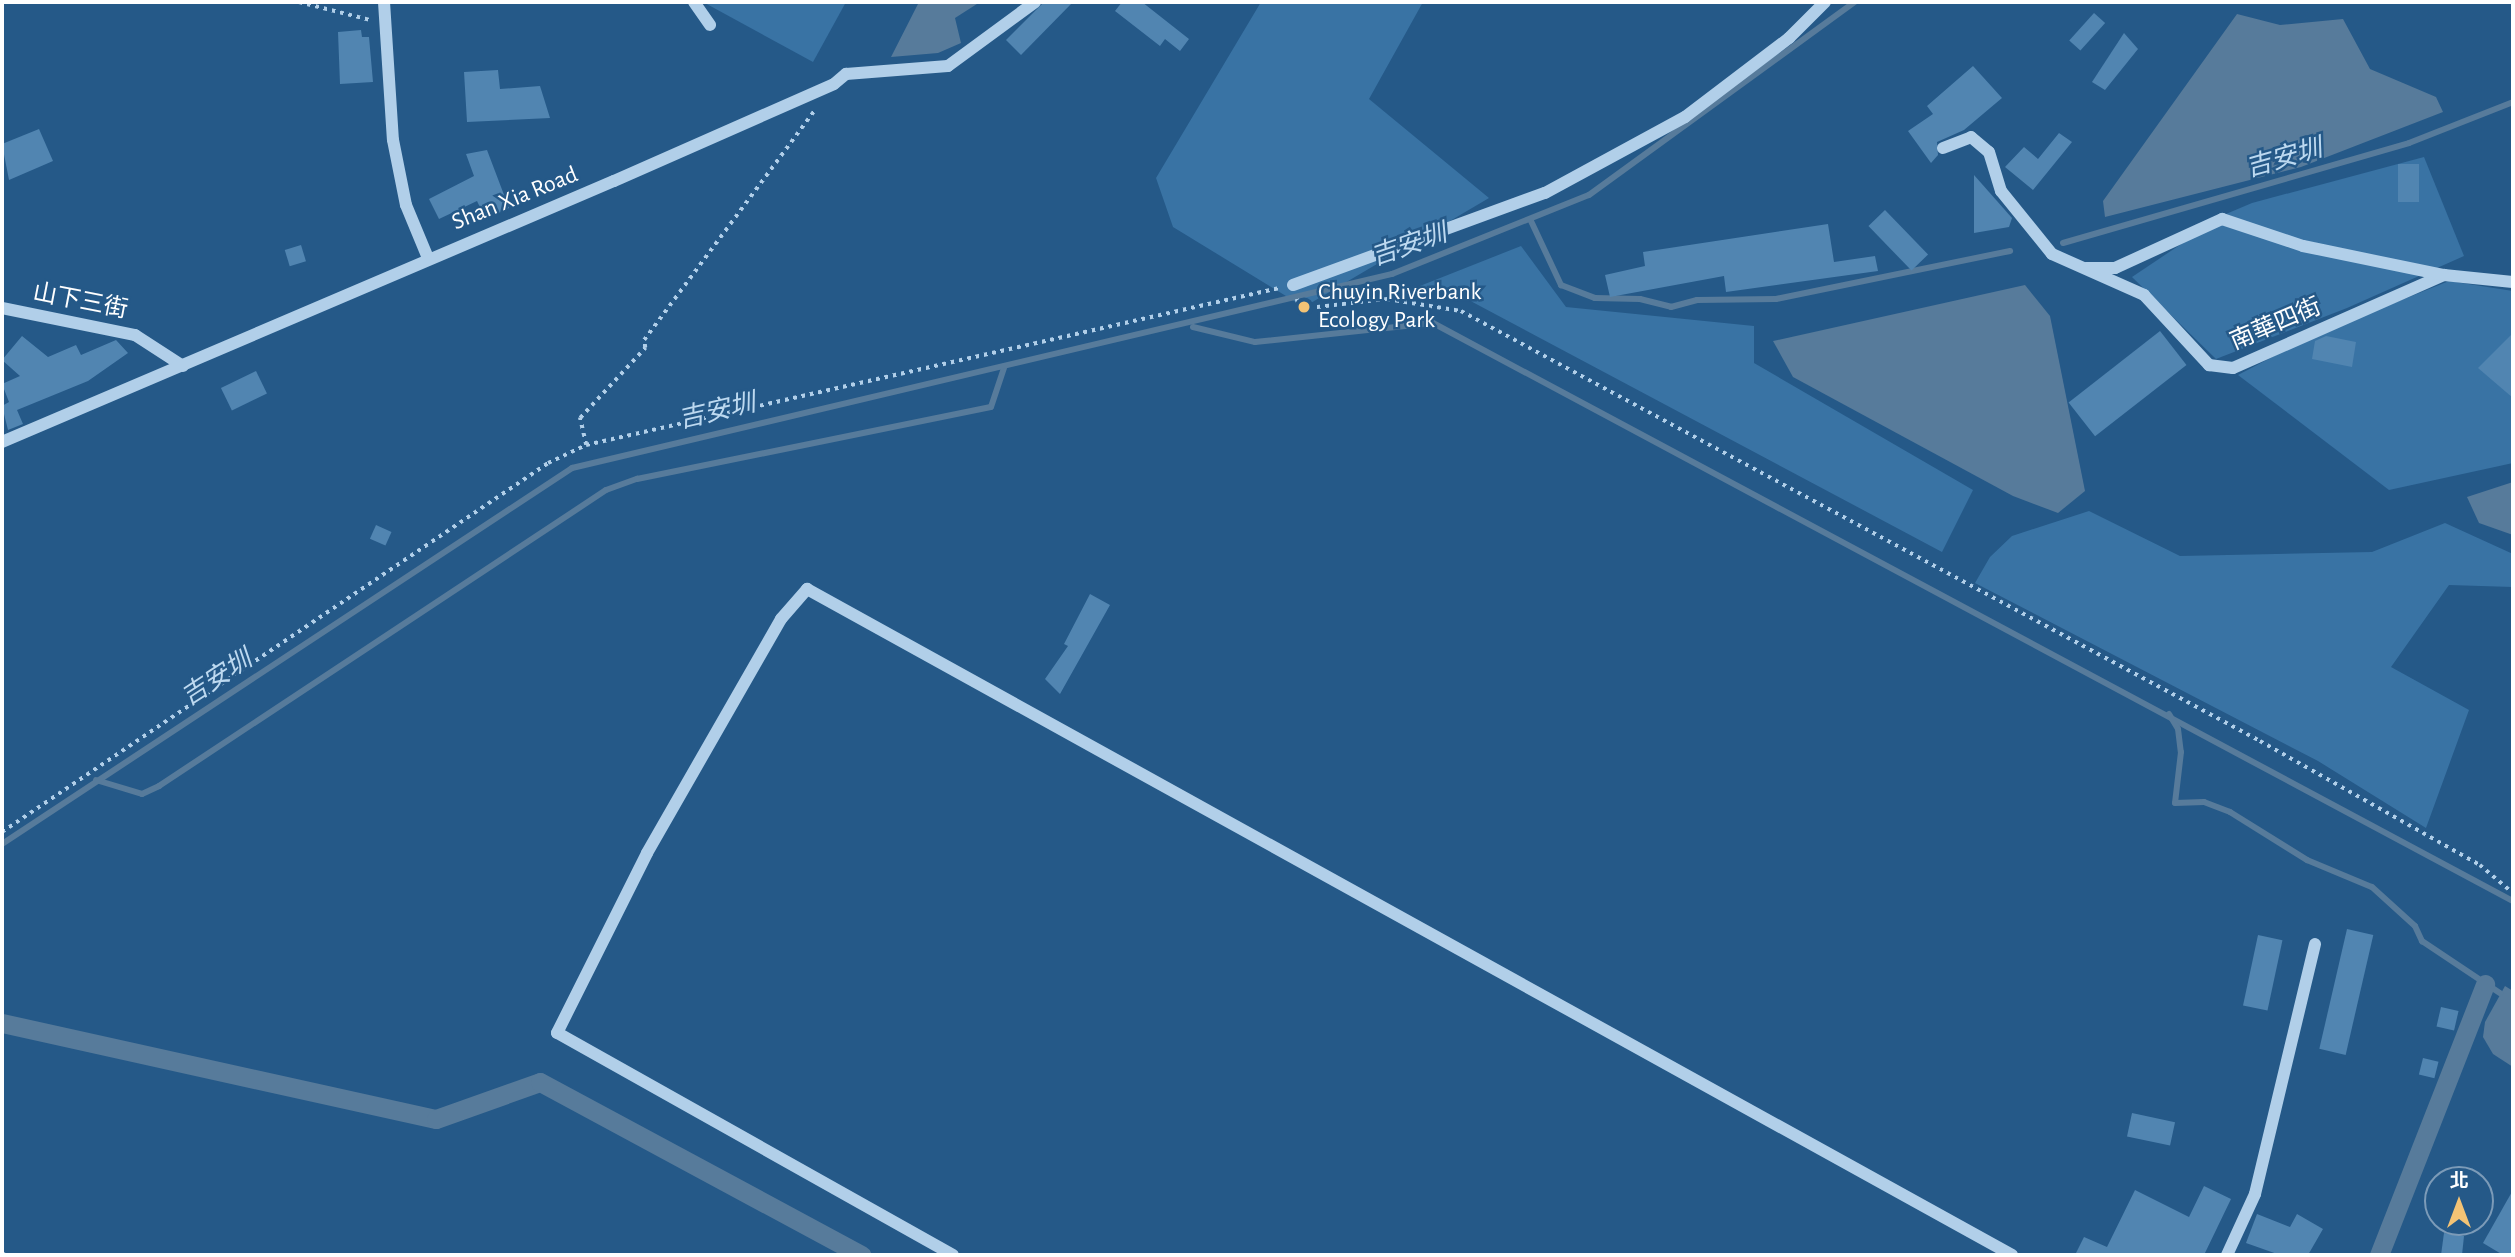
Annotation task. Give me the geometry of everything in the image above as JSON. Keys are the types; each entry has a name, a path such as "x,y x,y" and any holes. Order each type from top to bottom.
{"street":[{"path":"384,2 393,140 407,205 428,257"},
{"path":"694,2 710,24"},
{"name":"Shan Xia Road","path":"2,442 183,366 428,257 614,181 834,84 846,74 948,66 1035,2"},
{"path":"1293,285 1545,193 1685,117 1789,38 1825,2"},
{"name":"南華四街","path":"1943,148 1963,136 1989,152 2001,191 2052,254 2066,263 2144,295 2209,365 2233,368 2444,275 2513,282"},
{"path":"2066,263 2115,268 2222,219 2303,246 2364,256 2404,271 2444,275"},
{"name":"山下三街","path":"2,308 135,335 183,366"},
{"path":"953,1255 557,1033 648,853 780,619 807,589 2012,1255"},
{"path":"2227,1255 2255,1194 2315,944"}],"path":[{"path":"299,2 385,26"},
{"path":"586,445 580,418 645,348 644,340 818,106"},
{"path":"2,832 548,463 586,445 1293,285"},
{"path":"1300,309 1387,299 1461,311 2260,741 2480,865 2513,893"}],"shaded area":[{"path":"703,2 846,2 813,62"},
{"path":"1261,2 1423,2 1369,99 1489,198 1304,307 1173,227 1156,178"},
{"path":"2424,157 2464,256 2347,308 2216,359 2132,277 2226,214 2252,203"},
{"path":"1521,246 1566,307 1754,326 1754,363 1973,490 1942,552 1448,289 1387,299"},
{"path":"2449,281 2513,291 2513,463 2389,490 2238,375 2312,336"},
{"path":"2089,511 2180,556 2372,552 2445,523 2513,554 2513,587 2449,585 2391,667 2469,710 2426,828 2318,761 1975,583 1990,557 2012,536"}],"water":[{"path":"919,2 980,2 955,18 961,43 938,53 891,57"},
{"path":"2237,14 2280,25 2343,19 2370,69 2436,97 2443,112 2301,167 2105,217 2103,201"},
{"path":"2025,285 2050,316 2085,491 2058,513 2013,496 1793,377 1773,341"},
{"path":"2513,482 2513,535 2479,523 2467,497"},
{"path":"2505,986 2513,991 2513,1067 2493,1054 2483,1037 2485,1022"}],"building":[{"path":"1044,2 1073,2 1021,55 1006,40"},
{"path":"1122,2 1142,2 1189,39 1180,51 1165,39 1160,46 1115,11"},
{"path":"2094,13 2105,23 2080,51 2069,40"},
{"path":"361,30 362,37 369,37 373,82 340,84 338,32"},
{"path":"2124,33 2138,49 2105,90 2092,82"},
{"path":"1973,66 2002,98 1964,130 1937,142 1938,155 1931,163 1908,131 1933,114 1927,106"},
{"path":"498,70 500,89 540,86 550,118 467,122 464,72"},
{"path":"39,129 53,161 9,180 2,144"},
{"path":"2059,133 2072,142 2033,190 2005,167 2024,147 2038,159"},
{"path":"487,150 509,208 486,220 477,201 439,219 429,199 474,176 466,154"},
{"path":"2398,164 2419,164 2419,202 2398,202"},
{"path":"1974,175 2012,218 2009,227 1974,233"},
{"path":"1885,210 1928,255 1912,271 1868,226"},
{"path":"1828,224 1834,262 1875,256 1878,271 1726,292 1724,276 1610,297 1605,275 1645,266 1643,252"},
{"path":"301,245 306,261 290,266 285,250"},
{"path":"2160,331 2186,365 2095,436 2069,402"},
{"path":"2513,333 2513,398 2478,368"},
{"path":"22,336 48,357 76,345 81,355 116,340 128,353 88,381 17,410 23,424 8,430 2,406 9,402 2,384 20,376 2,360"},
{"path":"2326,336 2356,342 2352,367 2312,359 2315,341"},
{"path":"256,371 267,393 232,411 221,388"},
{"path":"376,525 392,532 385,546 370,539"},
{"path":"1090,594 1110,605 1060,694 1045,679 1068,646 1064,644"},
{"path":"2347,929 2373,935 2346,1055 2319,1049"},
{"path":"2258,935 2282,940 2267,1011 2243,1005"},
{"path":"2441,1007 2459,1011 2454,1031 2437,1026"},
{"path":"2423,1058 2439,1062 2434,1078 2419,1074"},
{"path":"2132,1113 2175,1122 2170,1146 2127,1136"},
{"path":"2204,1186 2231,1199 2204,1255 2075,1255 2084,1237 2107,1247 2135,1190 2189,1217"},
{"path":"2513,1190 2513,1255 2503,1255 2483,1243 2487,1236 2494,1236 2494,1224"},
{"path":"2257,1214 2290,1227 2297,1214 2323,1229 2308,1255 2280,1255 2246,1243"},
{"path":"2444,1236 2464,1236 2462,1255 2441,1255"}],"waterway":[{"name":"吉安圳","path":"2,844 572,468 1392,274 1589,195 1855,2"},
{"name":"吉安圳","path":"2063,243 2409,143 2513,102"},
{"name":"吉安圳","path":"1531,221 1561,285 1595,298 1640,299 1671,307 1697,300 1776,299 2010,251"},
{"path":"1193,327 1255,342 1433,323 2513,901"},
{"path":"96,780 142,794 159,786 606,490 637,479 991,407 1004,368"},
{"path":"2169,714 2178,729 2181,752 2175,803 2204,802 2230,812 2307,860 2372,887 2415,926 2422,941 2500,993"},
{"path":"2379,1255 2485,984"},
{"path":"2,1023 436,1119 540,1082 861,1255"}],"place":[{"name":"Chuyin Riverbank Ecology Park","path":"1304,307"}]}
